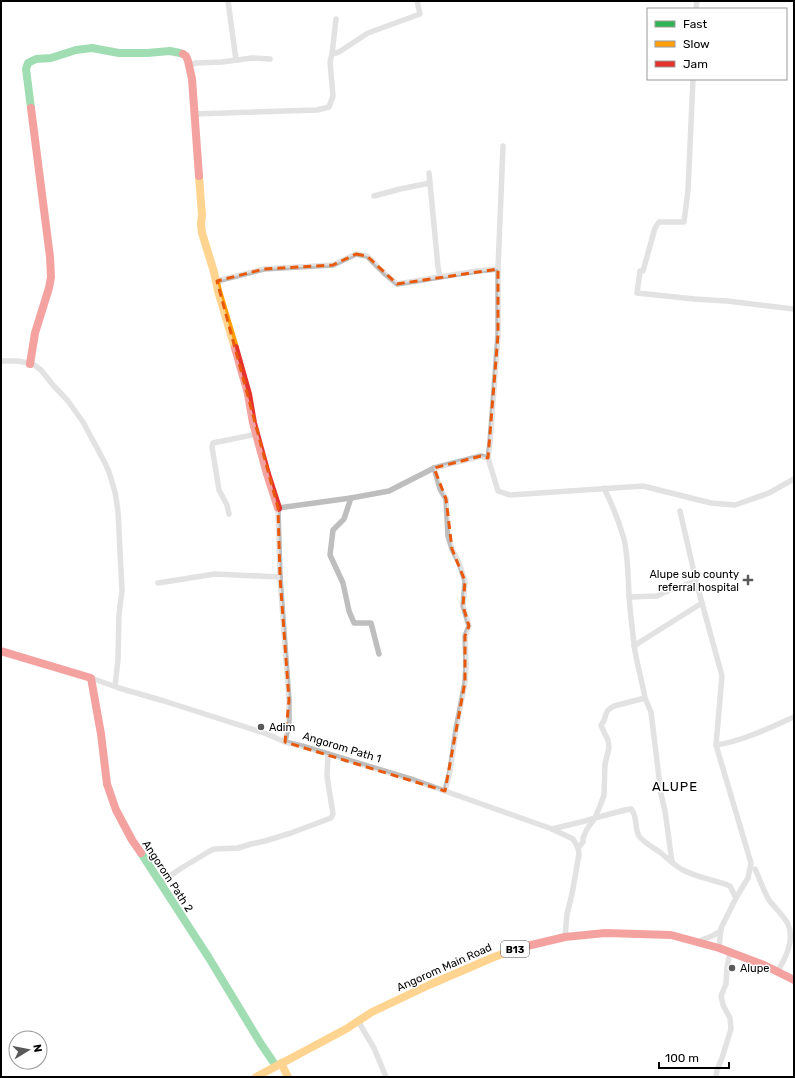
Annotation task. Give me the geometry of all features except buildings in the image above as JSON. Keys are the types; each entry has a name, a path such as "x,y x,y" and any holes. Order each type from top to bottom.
{"main road":[{"path":"30,364 35,333 51,277 50,257 36,163 26,69 28,63 32,60 51,58 90,48 123,53 179,52 184,54 190,65 194,92 194,114 202,232 248,394 253,423 267,474 278,508"},
{"name":"Angorom Path 1","path":"3,651 91,678"},
{"name":"Angorom Path 2","path":"91,678 101,734 105,773 116,810 132,840 209,958 261,1044 279,1064 288,1077"},
{"name":"Angorom Main Road","path":"256,1077 346,1029 372,1012 390,1003 494,957 516,949 565,937 605,933 670,935 719,948 764,965 794,980"}],"street":[{"path":"228,1 236,60"},
{"path":"332,54 339,52 368,33 420,14 417,1"},
{"path":"194,114 317,110 329,107 333,96 330,62 336,19"},
{"path":"190,65 196,63 252,58 270,59"},
{"path":"693,80 688,190 684,222 659,222 655,228 644,271 640,271 637,293 794,309"},
{"path":"503,146 498,269 498,335 488,458 498,491 510,495 643,486 711,503 735,505 769,493 793,478"},
{"path":"429,173 440,277"},
{"path":"374,196 430,183"},
{"path":"217,281 264,269 333,265 356,254 367,256 397,284 498,269"},
{"path":"1,361 18,361 38,367 68,401 83,422 105,463 115,492 118,511 122,591 119,614 118,660 115,686"},
{"path":"229,514 227,505 219,490 212,447 213,443 256,434"},
{"path":"285,742 289,722 289,700 280,577 278,508 389,491 434,468 481,456 488,458"},
{"path":"434,468 440,488 446,499 448,536 465,581 463,606 469,626 465,636 465,682 450,771 445,791"},
{"path":"604,488 610,500 624,540 634,646 643,685 644,698 651,712 661,794 665,811 672,862"},
{"path":"351,498 344,519 333,530 330,554 343,583 349,611 354,623 371,623 379,654"},
{"path":"680,511 696,581 722,676 716,745 751,863 748,878 726,916 720,931 719,948"},
{"path":"158,583 215,574 280,577"},
{"path":"629,596 656,596 696,581"},
{"path":"634,646 702,603"},
{"name":"Angorom Path 1","path":"91,678 267,734 285,742 414,780 552,829 573,839 578,848"},
{"path":"565,937 568,908 578,862 578,848 595,818 604,795 605,764 609,748 608,740 601,725 604,722 605,714 609,708 644,698"},
{"path":"716,745 729,743 794,717"},
{"path":"160,883 180,868 208,852 238,848 265,841 332,818 333,814 327,776 328,754"},
{"path":"552,829 625,810 631,810 634,815 639,836 677,867 691,874 730,886 736,898"},
{"path":"755,869 768,899 788,924 793,933 792,944 777,972"},
{"path":"698,942 720,931"},
{"path":"716,1077 731,1029 730,1018 723,1005 721,996 726,984 730,952"},
{"path":"358,1021 374,1048 386,1077"}],"highlighted area":[{"path":"356,254 367,256 397,284 498,269 498,335 488,458 481,456 434,468 446,499 452,549 465,581 463,606 469,626 465,636 465,682 445,791 285,742 289,700 280,577 278,508 217,281 264,269 333,265"}],"traffic: fast":[{"path":"31,108 26,69 28,63 36,59 51,58 76,50 92,48 119,53 170,51 183,54"},
{"path":"141,853 209,958 276,1066"}],"traffic: slow":[{"path":"199,176 202,233 235,348"},
{"path":"256,1077 346,1029 372,1012 494,957 527,946"},
{"path":"281,1063 288,1077"}],"traffic: jam":[{"path":"183,54 186,56 188,61 192,79 199,176"},
{"path":"30,364 35,333 51,277 50,257 31,108"},
{"path":"235,348 248,394 253,423 278,508"},
{"path":"1,651 91,678 101,734 107,784 116,810 132,840 141,853"},
{"path":"527,946 565,937 605,933 671,935 719,948 764,965 794,980"}],"place":[{"name":"Alupe sub county referral hospital","path":"748,580"},
{"name":"Adim","path":"261,727"},
{"name":"Alupe","path":"732,968"}],"district":[{"name":"ALUPE","path":"675,786"}]}
